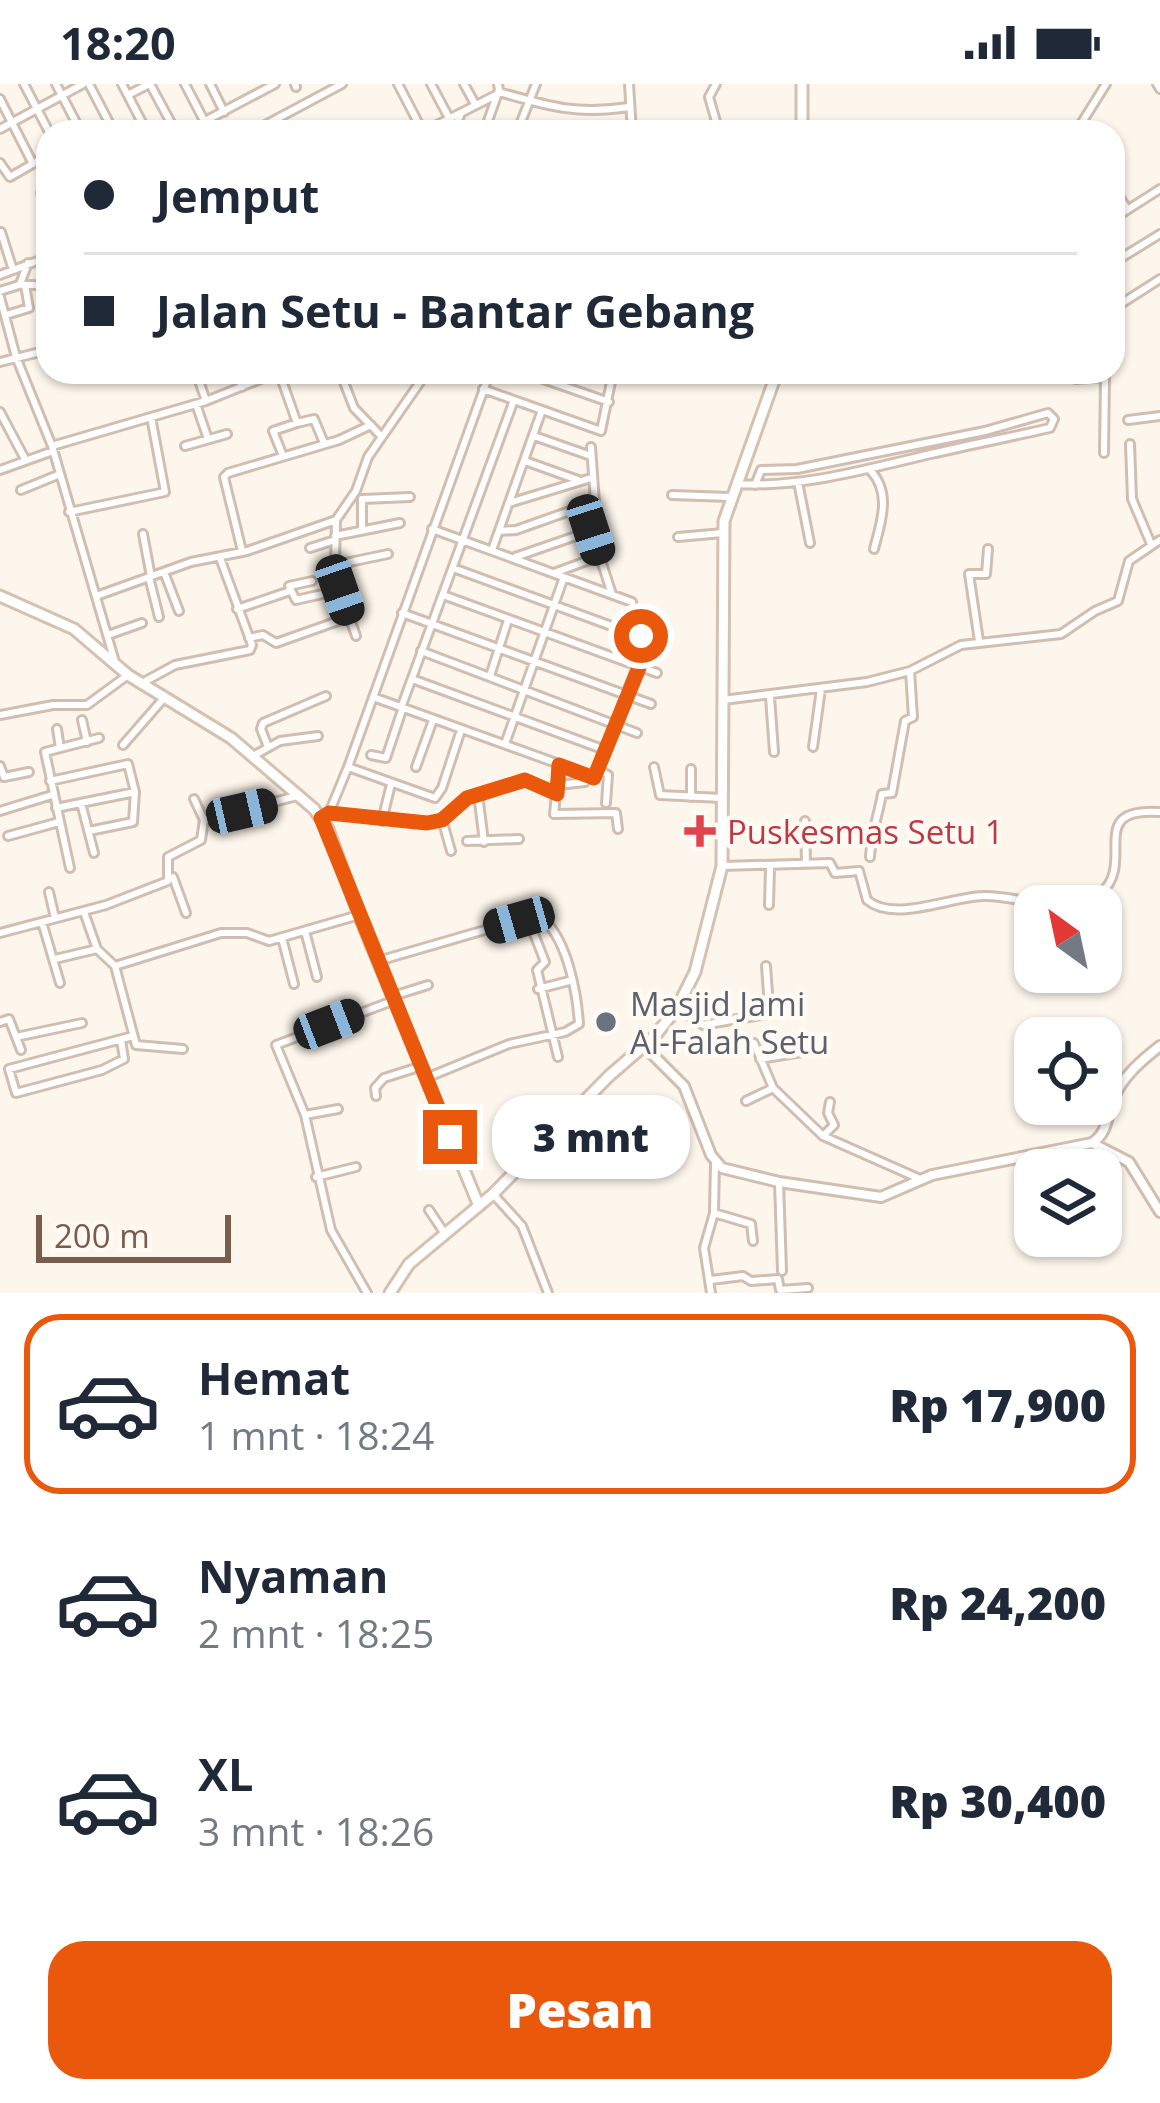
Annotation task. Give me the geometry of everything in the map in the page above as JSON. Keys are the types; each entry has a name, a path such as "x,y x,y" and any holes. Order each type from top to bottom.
{"main road":[{"path":"802,84 802,120"},
{"path":"390,1293 409,1264 493,1194 644,1046 677,1008 702,952 722,866 723,533 730,497 773,384"},
{"path":"0,596 74,628 128,675 212,724 325,816 358,915 479,1206"}],"street":[{"path":"24,84 43,120"},
{"path":"56,84 75,120"},
{"path":"0,128 86,84 107,120"},
{"path":"122,84 141,120"},
{"path":"128,95 150,84 170,120"},
{"path":"185,84 204,120"},
{"path":"212,84 224,112"},
{"path":"209,120 275,84"},
{"path":"274,120 342,84"},
{"path":"398,84 417,120"},
{"path":"431,84 449,118"},
{"path":"464,84 475,104"},
{"path":"522,120 536,84"},
{"path":"629,84 631,120"},
{"path":"716,84 709,97 716,120"},
{"path":"1084,120 1106,84"},
{"path":"445,120 498,90"},
{"path":"498,90 528,103 587,112 629,107"},
{"path":"488,120 498,90"},
{"path":"0,100 33,164"},
{"path":"458,120 461,112"},
{"path":"0,164 10,177 36,162"},
{"path":"1125,207 1127,210 1160,189"},
{"path":"2,232 13,270"},
{"path":"1125,256 1160,234"},
{"path":"0,275 36,261"},
{"path":"3,311 29,308 22,285 28,263"},
{"path":"1125,301 1160,279"},
{"path":"36,285 0,294 3,311 99,595 116,665"},
{"path":"0,362 36,353"},
{"path":"198,384 208,439"},
{"path":"1,468 249,384"},
{"path":"283,384 296,423"},
{"path":"345,384 354,408 382,437"},
{"path":"356,637 335,566 336,520 356,491 365,462 419,384"},
{"path":"486,384 348,767 325,816 442,820 478,794 530,780 557,789 585,782"},
{"path":"558,384 610,402"},
{"path":"484,389 600,431 611,384"},
{"path":"1104,453 1106,384"},
{"path":"371,754 386,759 514,400"},
{"path":"492,550 542,410"},
{"path":"0,412 25,459"},
{"path":"735,483 755,485 798,482 870,470 1050,428 1054,419 1048,413 985,431 797,469 760,470 755,485"},
{"path":"1128,420 1160,416"},
{"path":"69,512 166,491 151,417"},
{"path":"283,456 273,432 296,423 314,419 324,443"},
{"path":"242,551 225,475 371,425"},
{"path":"185,446 227,434"},
{"path":"500,531 516,530 596,499 587,480 591,451 534,436"},
{"path":"927,455 933,439"},
{"path":"723,700 770,697 910,671 961,645 1036,638 1070,628 1118,601 1129,561 1156,542 1132,499 1130,444"},
{"path":"525,460 587,480"},
{"path":"797,469 810,543"},
{"path":"870,470 883,494 874,549"},
{"path":"21,490 60,474"},
{"path":"509,503 587,480"},
{"path":"672,496 730,497"},
{"path":"362,530 362,499 410,497"},
{"path":"99,595 336,520"},
{"path":"310,548 400,523"},
{"path":"514,557 602,527"},
{"path":"431,529 632,602"},
{"path":"591,530 612,594"},
{"path":"678,537 723,533"},
{"path":"143,534 159,616"},
{"path":"979,641 968,574 986,574 988,549"},
{"path":"335,566 388,554"},
{"path":"554,573 600,556"},
{"path":"141,683 175,665 247,652 252,645 220,558"},
{"path":"373,697 593,778 599,770 647,639 453,568"},
{"path":"164,572 178,610"},
{"path":"505,744 564,577"},
{"path":"312,581 289,586 297,601 340,590"},
{"path":"237,610 291,590"},
{"path":"443,595 657,673"},
{"path":"401,613 651,704"},
{"path":"249,638 263,635 276,643 338,620"},
{"path":"490,676 508,620"},
{"path":"108,634 142,623"},
{"path":"422,651 637,733"},
{"path":"870,857 871,830 882,793 892,793 905,721 913,717 910,671"},
{"path":"0,715 53,705 87,705 128,675"},
{"path":"412,679 605,750"},
{"path":"813,747 821,689"},
{"path":"123,745 166,696"},
{"path":"268,747 263,723 326,696"},
{"path":"770,697 774,752"},
{"path":"82,720 87,742"},
{"path":"416,766 433,720"},
{"path":"57,729 60,748"},
{"path":"348,767 432,799 461,730"},
{"path":"253,756 268,747 318,736"},
{"path":"70,868 45,752 100,738"},
{"path":"50,781 125,763 135,791 133,822 89,831"},
{"path":"559,765 554,814 616,813 618,829"},
{"path":"0,766 4,777 29,772"},
{"path":"654,767 658,794 722,798"},
{"path":"691,769 691,797"},
{"path":"599,770 608,775 606,803"},
{"path":"382,821 391,784"},
{"path":"56,808 135,791"},
{"path":"478,794 484,842"},
{"path":"0,811 52,795"},
{"path":"204,820 300,795"},
{"path":"0,933 84,912 168,881 169,857 202,838 204,820 194,799"},
{"path":"81,803 94,853"},
{"path":"722,866 830,863 836,874 859,872 867,900 887,911 986,896 1052,905 1098,896 1116,867 1114,834 1120,823 1142,810 1158,812 1160,823"},
{"path":"442,820 451,851"},
{"path":"805,821 806,863"},
{"path":"8,836 58,822"},
{"path":"467,841 519,839"},
{"path":"770,868 770,905"},
{"path":"170,872 186,913"},
{"path":"49,892 56,918"},
{"path":"84,912 97,949 115,965 140,1047 183,1049"},
{"path":"115,965 229,932 265,941 358,915"},
{"path":"379,961 526,918 549,923 580,1023 565,1032 509,1044 426,1078"},
{"path":"526,918 533,925 545,962 536,970 538,989 558,1057"},
{"path":"41,922 60,983"},
{"path":"305,931 317,977"},
{"path":"283,938 294,983"},
{"path":"55,959 97,949"},
{"path":"677,1008 703,1024 766,1014 766,966"},
{"path":"538,989 570,980"},
{"path":"368,1293 336,1244 316,1177 305,1115 277,1044 428,985"},
{"path":"0,1022 9,1018 21,1050"},
{"path":"16,1037 82,1024"},
{"path":"121,1040 124,1059 102,1070 16,1093 9,1069 133,1036"},
{"path":"754,1043 773,1088 824,1136 920,1179"},
{"path":"644,1046 678,1077 715,1162 714,1213 704,1247 711,1293"},
{"path":"715,1162 722,1168 779,1182 881,1197 941,1173 1092,1143 1103,1134 1114,1096 1130,1072 1160,1046"},
{"path":"760,1060 808,1051"},
{"path":"376,1096 381,1080 422,1066"},
{"path":"746,1101 773,1088"},
{"path":"824,1136 835,1124 828,1113 830,1102"},
{"path":"305,1115 338,1109"},
{"path":"1092,1143 1130,1162 1160,1212"},
{"path":"316,1177 356,1167"},
{"path":"779,1182 782,1271"},
{"path":"493,1194 522,1226 548,1293"},
{"path":"429,1210 445,1234"},
{"path":"714,1213 752,1224 753,1241"},
{"path":"711,1280 743,1276 751,1281 778,1280 781,1290 808,1288"}],"place":[{"name":"Puskesmas Setu 1","path":"700,831"},
{"name":"Masjid Jami Al-Falah Setu","path":"606,1022"}],"route":[{"path":"450,1137 321,818 329,813 427,823 442,820 467,798 525,780 557,794 559,765 594,778 645,653 648,640 641,636"}]}
